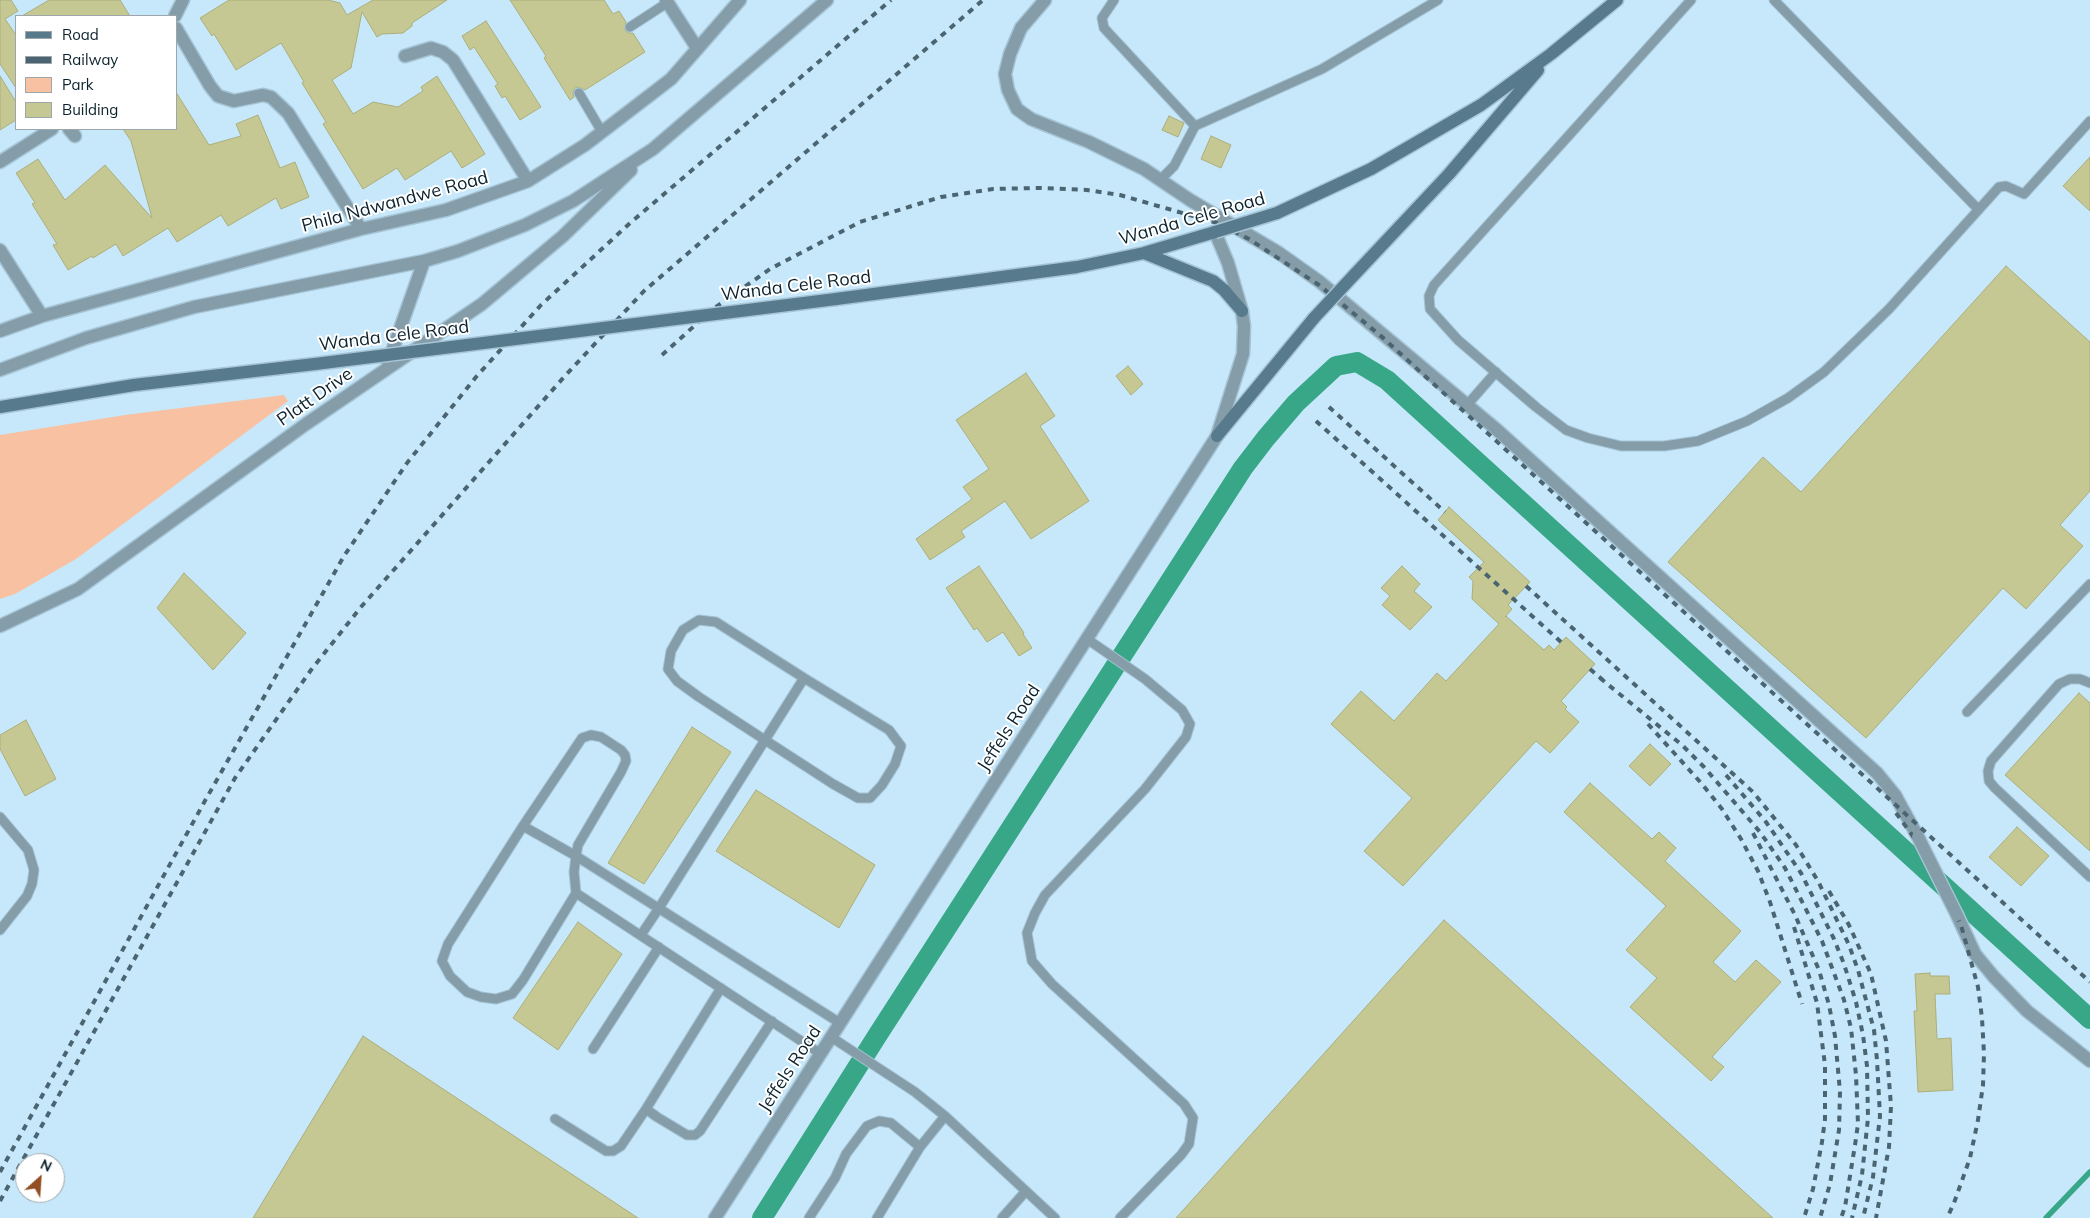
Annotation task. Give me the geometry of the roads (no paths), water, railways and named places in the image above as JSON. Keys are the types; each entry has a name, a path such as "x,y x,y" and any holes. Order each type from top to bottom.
{"main road":[{"path":"1217,436 1314,318 1449,174 1551,54 1618,0"},
{"name":"Wanda Cele Road","path":"0,407 134,385 836,299 1077,267 1144,253 1277,213 1371,169 1481,105 1551,54"},
{"path":"1144,253 1213,281 1224,290 1242,311"}],"street":[{"path":"176,15 183,0"},
{"name":"Phila Ndwandwe Road","path":"0,331 42,316 361,229 446,210 528,181 602,132 671,79 740,0"},
{"path":"0,370 86,338 194,307 424,261 458,251 533,221 573,201 653,149 827,0"},
{"path":"1045,0 1021,28 1010,54 1005,74 1008,90 1017,109 1031,119 1089,142 1161,179 1190,200 1278,253 1320,282 1467,405 1877,773 1895,795 1918,837 1975,954 1994,977 2027,1010 2090,1061"},
{"path":"667,1 697,48"},
{"path":"178,31 210,86 218,96 234,101 263,95 271,97 288,113 361,229"},
{"path":"405,56 431,48 443,52 453,60 528,181"},
{"path":"0,162 50,130"},
{"name":"Platt Drive","path":"0,626 78,589 298,429 482,304 563,236 653,149"},
{"name":"Jeffels Road","path":"715,1218 1217,436 1243,354 1244,326 1242,311 1228,263 1215,232"},
{"path":"0,250 42,316"},
{"path":"386,368 424,261"}],"lane":[{"path":"1114,0 1102,18 1104,28 1195,126"},
{"path":"1161,179 1174,166 1195,126 1322,69 1438,0"},
{"path":"1691,0 1434,285 1429,296 1430,309 1458,340 1536,408 1566,430 1588,438 1621,446 1664,446 1698,440 1747,421 1788,398 1824,372 1889,309 1999,187 2006,186 2024,194 2090,122"},
{"path":"1774,0 1978,209"},
{"path":"630,28 667,1"},
{"path":"579,94 602,132"},
{"path":"1467,405 1496,372"},
{"path":"1967,712 2090,584"},
{"path":"699,620 716,622 804,678 889,730 901,746 894,764 882,785 870,798 858,798 833,784 677,681 668,670 671,650 683,630 699,620"},
{"path":"1087,639 1146,679 1182,710 1190,724 1186,737 1145,789 1045,895 1027,933 1032,961 1052,984 1184,1104 1192,1118 1189,1144 1181,1155 1120,1218"},
{"path":"641,935 804,678"},
{"path":"2090,683 2070,678 2059,684 1991,761 1988,771 1989,781 1995,788 2090,877"},
{"path":"591,735 601,737 621,750 625,755 626,761 580,840 574,872 576,893 523,980 512,994 496,999 480,998 467,992 450,976 442,961 448,944 523,826 582,738 591,735"},
{"path":"0,817 28,850 34,870 32,884 27,896 0,930"},
{"path":"523,826 576,856 840,1023"},
{"path":"576,893 821,1054"},
{"path":"593,1049 659,947"},
{"path":"555,1119 606,1151 613,1151 621,1146 721,988"},
{"path":"646,1109 681,1132 695,1135 704,1127 772,1021"},
{"path":"830,1037 915,1092 945,1116 1026,1191 1046,1214 1056,1218"},
{"path":"878,1218 920,1147 945,1116"},
{"path":"810,1218 835,1178 846,1154 867,1126 879,1121 891,1123 920,1147"},
{"path":"1002,1218 1026,1191"}],"waterway":[{"path":"762,1218 1243,468 1296,403 1336,366 1357,362 1387,380 2090,1019"},
{"path":"2046,1218 2090,1172"}],"railway":[{"path":"0,1172 206,799 344,556 407,463 476,377 541,305 629,224 891,0"},
{"path":"0,1201 235,778 311,670 361,607 564,377 644,291 983,0"},
{"path":"662,355 713,309 770,269 860,222 941,197 993,189 1087,190 1120,195 1217,223 1249,239 1319,285 1381,336 2090,982"},
{"path":"1329,407 1445,512"},
{"path":"1316,421 1561,642"},
{"path":"1526,586 1753,792 1796,845 1818,881 1849,945 1858,970 1874,1030 1880,1116 1873,1177 1863,1218"},
{"path":"1590,669 1605,682"},
{"path":"1600,678 1682,745 1704,767 1760,832 1785,868 1822,941 1844,1000 1851,1028 1856,1075 1858,1124 1845,1207 1841,1218"},
{"path":"1648,724 1702,784 1722,809 1741,839 1758,871 1770,902 1802,1004"},
{"path":"1726,775 1766,822 1801,873 1834,939 1856,1002 1867,1066 1868,1118 1862,1175 1852,1218"},
{"path":"1896,813 1926,854 1940,879 1961,925 1978,987 1982,1018 1983,1085 1978,1120 1970,1158 1947,1218"},
{"path":"1753,833 1795,915 1819,970 1835,1036 1840,1092 1839,1130 1830,1184 1820,1218"},
{"path":"1829,891 1849,925 1871,974 1886,1041 1891,1106 1889,1147 1876,1218"},
{"path":"1794,927 1817,1003 1825,1065 1825,1119 1822,1142 1813,1189 1804,1218"}]}
